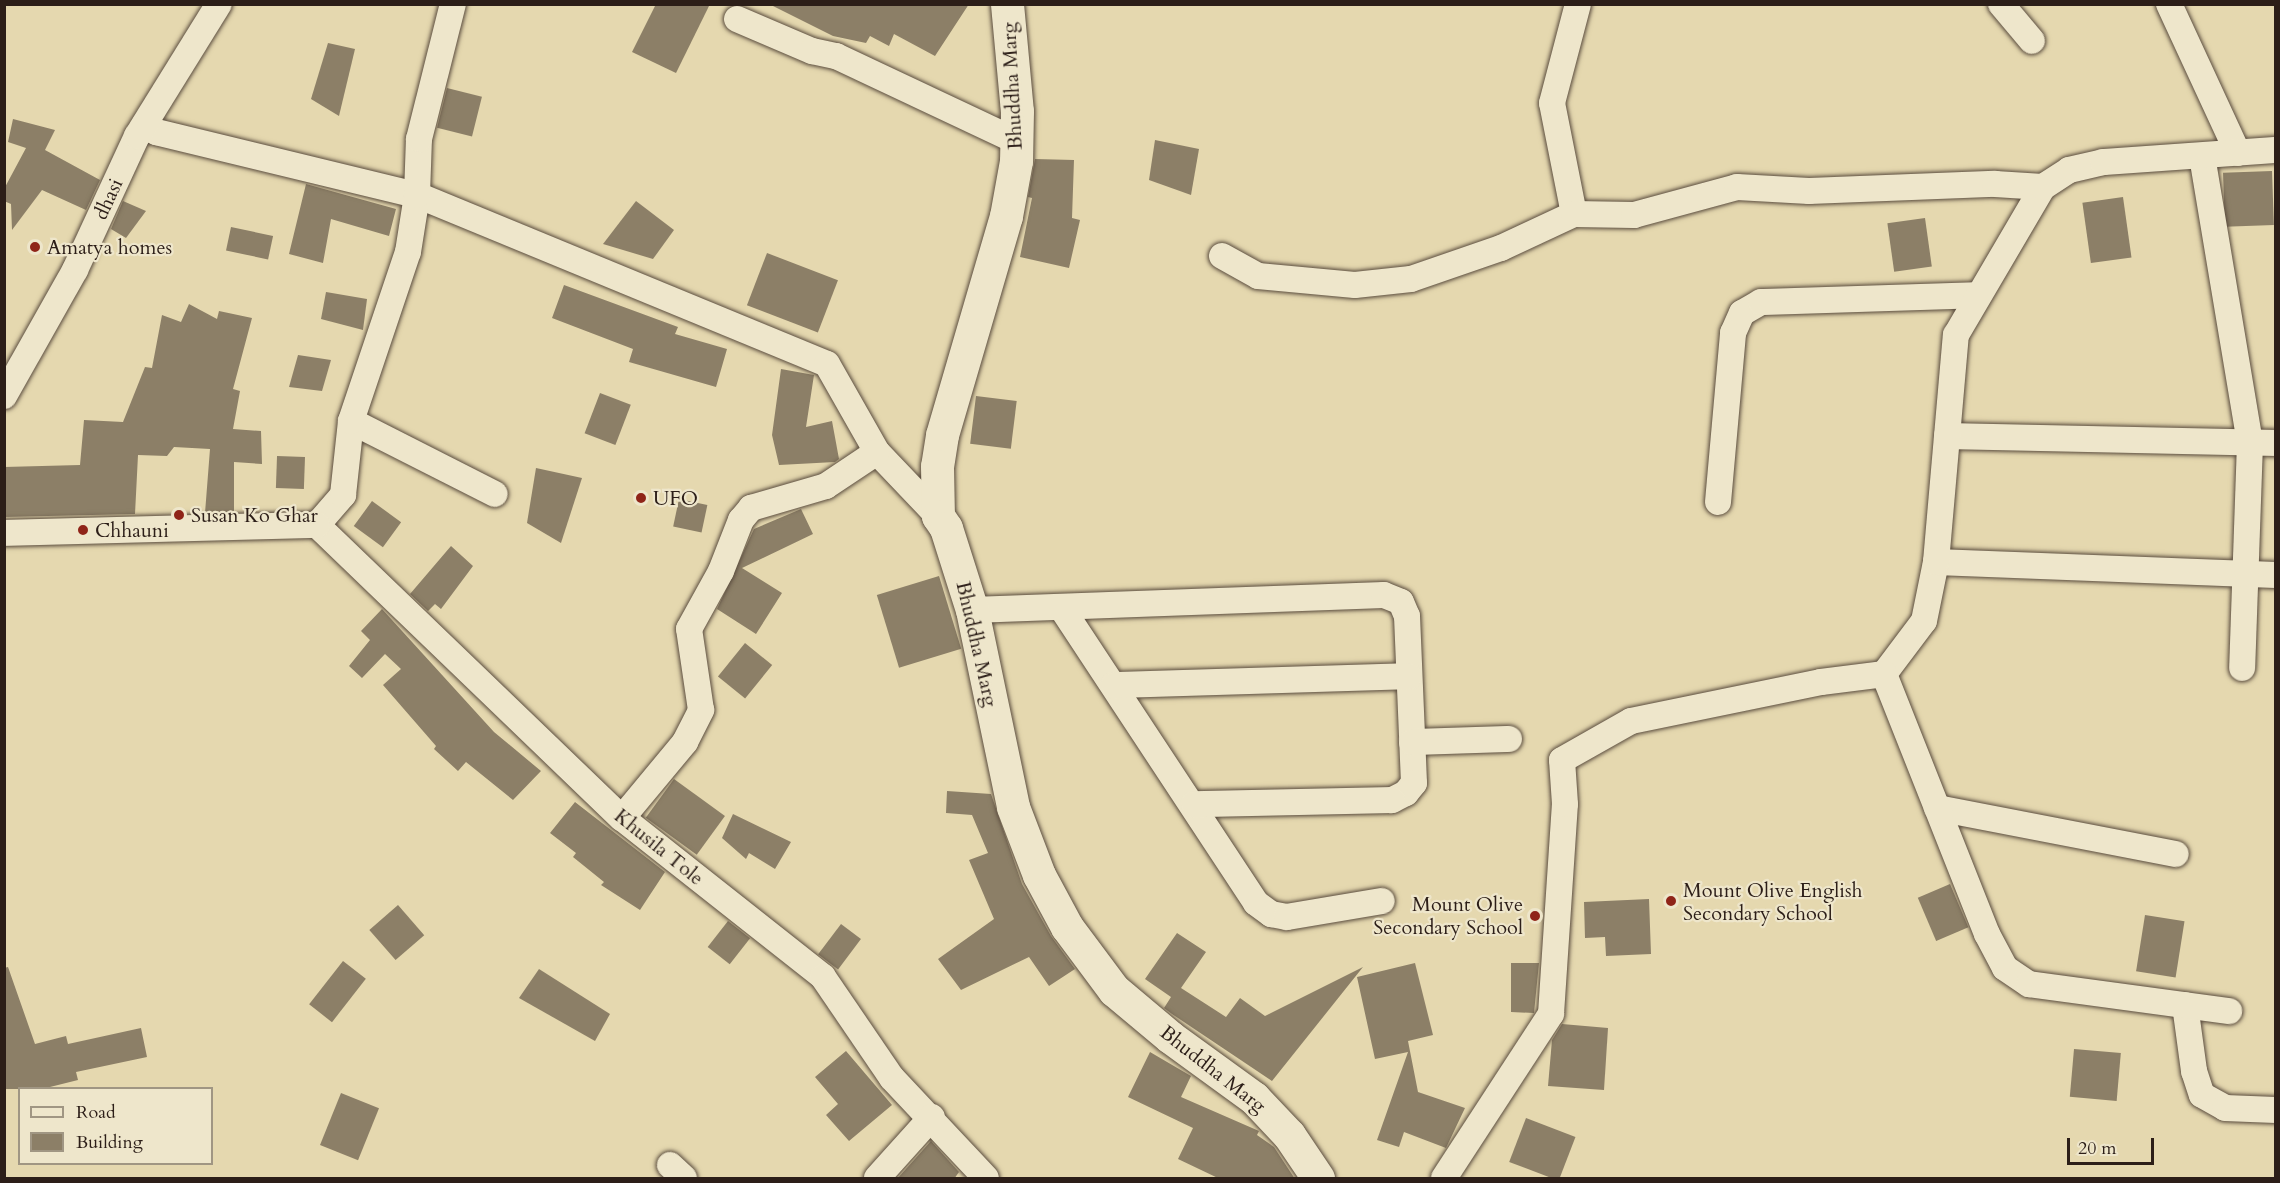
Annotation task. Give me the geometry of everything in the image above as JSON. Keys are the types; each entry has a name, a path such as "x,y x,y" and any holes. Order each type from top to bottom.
{"street":[{"name":"dhasi","path":"4,396 75,270 145,124 219,4"},
{"path":"4,533 318,525 343,495 351,421 408,252 417,195 419,139 453,4"},
{"name":"Bhuddha Marg","path":"1007,4 1017,111 1017,141 1006,216 942,435 937,466 938,516 946,528 972,610 1013,807 1039,875 1067,927 1114,990 1170,1036 1254,1098 1289,1135 1318,1179"},
{"path":"1574,214 1552,103 1578,4"},
{"path":"2001,4 2032,41"},
{"path":"2169,4 2238,153"},
{"path":"737,19 812,51 837,56 1017,141"},
{"path":"145,124 156,132 417,195 826,364 877,452 938,516"},
{"path":"1444,1179 1551,1014 1565,804 1562,760 1631,721 1821,682 1884,674 1924,621 1936,562 1956,335 1978,295 2025,223 2043,187 2069,170 2103,162 2276,150"},
{"path":"2202,156 2263,443 2246,573 2242,668"},
{"path":"1222,256 1258,276 1355,285 1411,279 1501,248 1574,214 1634,215 1737,187 1809,191 1995,184 2043,187"},
{"path":"1718,502 1733,333 1742,314 1761,302 1978,295"},
{"path":"351,421 495,494"},
{"path":"1947,436 2263,443"},
{"path":"622,818 685,742 701,710 689,629 721,571 741,520 751,508 826,486 877,452"},
{"name":"Khusila Tole","path":"318,525 622,818 823,976 892,1078 932,1117 986,1179"},
{"path":"1936,562 2276,575"},
{"path":"972,610 1384,596 1401,602 1407,616 1414,783 1406,793 1392,800 1194,804"},
{"path":"1061,607 1194,804 1256,903 1271,914 1287,917 1382,901"},
{"path":"1884,674 1987,934 2005,968 2029,984 2229,1011"},
{"path":"1114,685 1409,676"},
{"path":"1412,742 1509,739"},
{"path":"1937,808 2176,854"},
{"path":"2185,1005 2194,1071 2202,1095 2226,1108 2276,1110"},
{"path":"877,1179 932,1117"}],"building":[{"path":"656,4 710,4 676,73 632,52"},
{"path":"769,4 969,4 935,56 894,34 889,46 870,36 866,43 833,36"},
{"path":"328,43 355,49 339,116 311,99"},
{"path":"447,88 482,97 472,136 437,128"},
{"path":"13,119 55,130 45,150 100,180 86,210 42,190 12,230 11,204 4,201 4,189 26,148 8,142"},
{"path":"1155,140 1199,149 1191,195 1149,180"},
{"path":"1035,159 1074,160 1072,218 1080,220 1069,268 1020,257 1032,198 1028,197"},
{"path":"2272,171 2274,225 2225,227 2223,173"},
{"path":"306,184 396,209 389,236 331,219 323,263 289,254"},
{"path":"2123,197 2131,257 2091,263 2082,203"},
{"path":"123,201 146,211 126,238 111,229"},
{"path":"636,201 674,230 653,259 603,244"},
{"path":"1925,218 1932,267 1894,272 1887,223"},
{"path":"231,227 273,236 268,259 226,250"},
{"path":"767,253 838,280 818,333 747,305"},
{"path":"564,285 678,327 675,334 727,349 716,387 629,362 633,349 552,318"},
{"path":"326,292 367,299 363,330 321,319"},
{"path":"189,304 217,319 219,311 252,318 233,389 240,391 233,429 261,431 262,464 234,462 234,512 205,513 210,449 174,447 167,456 138,455 135,514 4,517 4,467 80,465 84,420 123,422 145,367 152,368 162,315 181,322"},
{"path":"298,355 331,360 322,391 289,387"},
{"path":"781,369 814,375 806,427 832,421 839,459 835,462 779,465 772,435"},
{"path":"600,393 631,405 615,445 585,433"},
{"path":"976,396 1017,401 1011,449 970,444"},
{"path":"277,456 305,457 304,489 276,488"},
{"path":"536,468 582,478 561,543 527,523"},
{"path":"679,499 707,505 702,532 673,526"},
{"path":"372,501 401,522 383,547 354,526"},
{"path":"801,509 813,534 742,568 782,593 756,634 717,609 754,529"},
{"path":"451,546 473,566 441,609 435,604 428,611 410,594"},
{"path":"939,576 961,649 899,668 877,595"},
{"path":"382,609 494,732 541,771 513,800 466,762 458,771 434,749 436,746 383,685 401,669 385,654 362,678 349,666 370,640 361,631"},
{"path":"745,643 772,665 745,698 718,676"},
{"path":"674,779 725,816 697,855 646,818"},
{"path":"947,791 991,794 1022,884 1051,936 1075,969 1049,986 1029,957 961,990 938,959 994,919 969,860 988,853 972,815 946,813"},
{"path":"575,802 665,872 640,910 601,885 604,882 573,857 576,853 550,833"},
{"path":"733,814 791,842 775,869 749,853 746,859 722,838"},
{"path":"1950,884 1968,927 1936,941 1918,898"},
{"path":"1649,899 1651,954 1606,956 1605,937 1585,938 1584,902"},
{"path":"398,905 424,935 396,960 369,930"},
{"path":"2145,915 2185,921 2176,978 2136,971"},
{"path":"728,921 750,938 730,964 708,947"},
{"path":"841,924 861,939 838,969 818,954"},
{"path":"1177,933 1206,952 1181,988 1226,1017 1240,998 1265,1016 1363,967 1272,1081 1164,1008 1171,997 1145,979"},
{"path":"343,961 366,979 332,1022 309,1004"},
{"path":"1415,963 1433,1035 1408,1041 1418,1092 1465,1108 1446,1148 1404,1132 1399,1147 1377,1140 1408,1052 1375,1059 1357,977"},
{"path":"1511,963 1539,963 1534,1013 1511,1012"},
{"path":"8,967 35,1044 66,1036 68,1044 141,1028 147,1057 76,1072 78,1080 50,1087 4,1089 4,968"},
{"path":"539,969 610,1014 595,1041 519,998"},
{"path":"1562,1024 1608,1028 1604,1090 1548,1086 1552,1040"},
{"path":"2074,1049 2121,1053 2117,1101 2070,1097"},
{"path":"846,1051 892,1105 849,1141 826,1115 838,1104 815,1077"},
{"path":"1150,1052 1191,1076 1181,1097 1259,1131 1257,1135 1274,1147 1295,1179 1220,1179 1178,1159 1193,1128 1128,1097"},
{"path":"341,1093 379,1108 358,1160 320,1145"},
{"path":"1526,1118 1575,1137 1560,1178 1551,1178 1509,1162"},
{"path":"931,1141 959,1172 954,1179 897,1179"}],"place":[{"name":"Amatya homes","path":"35,247"},
{"name":"UFO","path":"641,498"},
{"name":"Susan Ko Ghar","path":"179,515"},
{"name":"Chhauni","path":"83,530"},
{"name":"Mount Olive English Secondary School","path":"1671,901"},
{"name":"Mount Olive Secondary School","path":"1535,916"}]}
